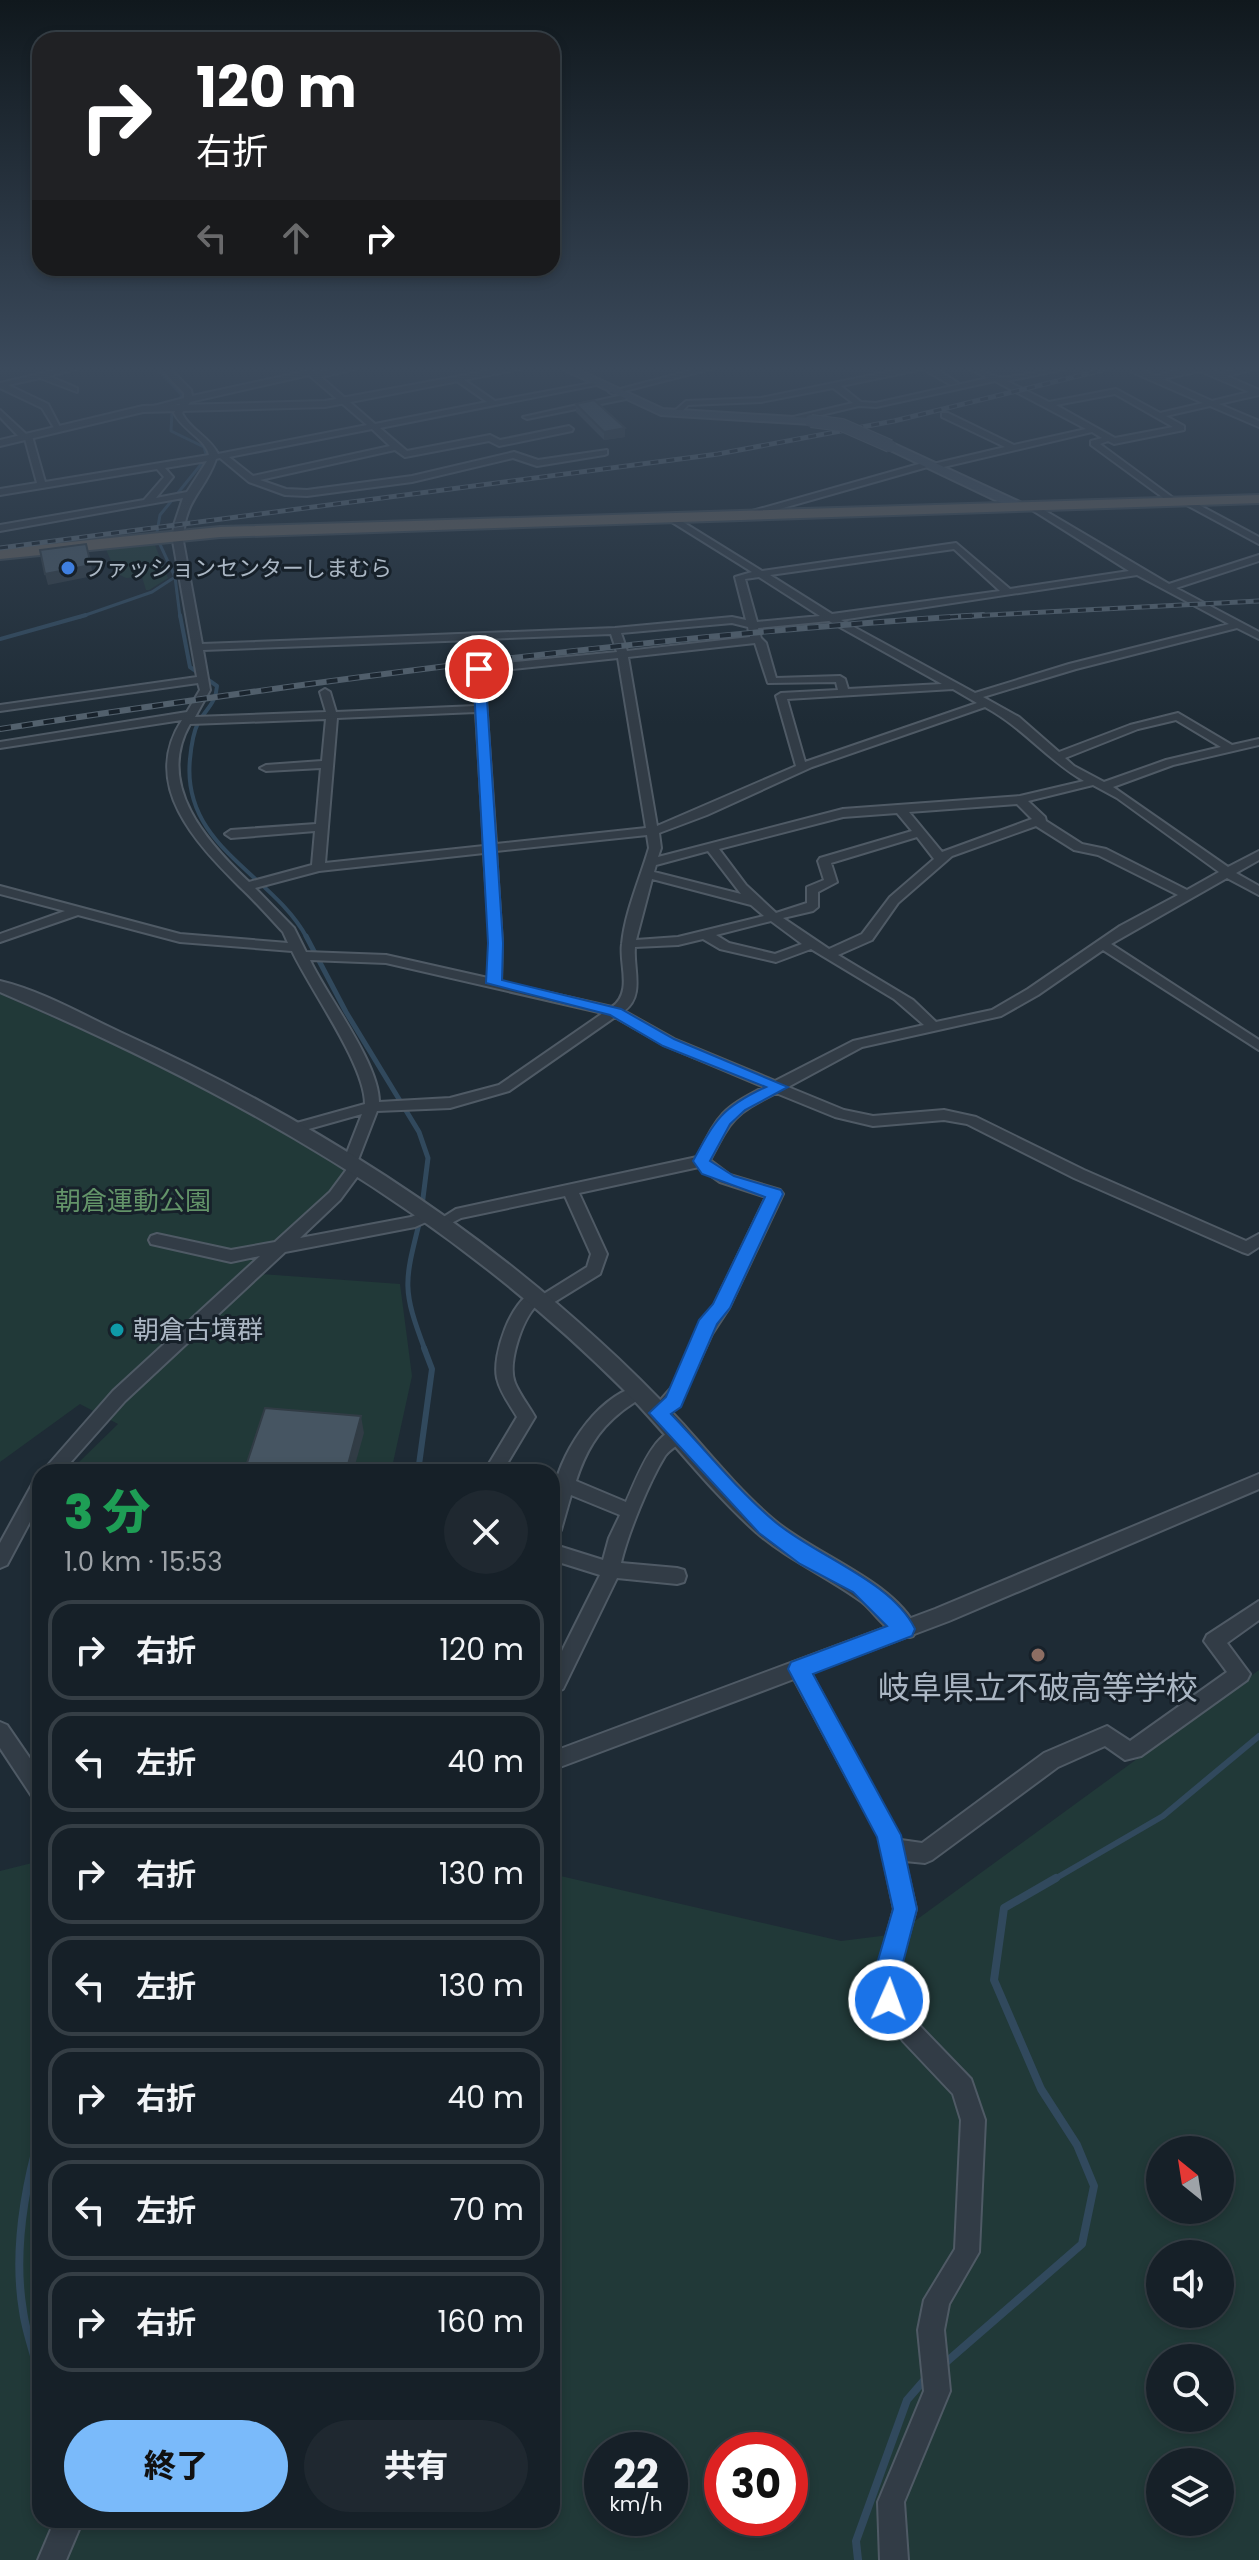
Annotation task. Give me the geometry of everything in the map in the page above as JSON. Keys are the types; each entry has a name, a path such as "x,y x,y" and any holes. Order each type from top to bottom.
{"highway":[{"path":"0,554 177,534 1259,499"}],"main road":[{"path":"978,485 1025,506"}],"street":[{"path":"0,492 45,485"},
{"path":"147,502 162,485"},
{"path":"58,1464 119,1396 335,1196 354,1162 372,1107 372,1091 359,1059 302,953 274,912 250,885 207,848 181,811 176,795 176,742 201,701 205,679 177,534 177,520 193,485"},
{"path":"267,485 285,492 307,493 363,485"},
{"path":"748,515 857,485"},
{"path":"1157,485 1180,501 1259,541"},
{"path":"0,528 187,495"},
{"path":"1025,506 1138,572 1259,636"},
{"path":"670,517 831,618 1015,719 1056,757 1259,891"},
{"path":"844,693 840,679 772,681 761,643 756,639 740,577 956,546 1007,592"},
{"path":"1167,588 1259,558"},
{"path":"199,647 615,631 732,620 754,625 831,618 1138,572"},
{"path":"975,696 1038,674 1081,667 1238,625"},
{"path":"298,1127 372,1107 450,1103 504,1088 625,1004 632,979 628,944 651,868 653,831 615,631"},
{"path":"477,636 490,849 494,983"},
{"path":"479,669 756,639"},
{"path":"0,708 205,679"},
{"path":"804,767 800,763 781,696 954,686"},
{"path":"318,867 332,715 325,692"},
{"path":"250,885 318,867 653,831 700,815 719,802 804,767 987,703"},
{"path":"0,745 190,718 481,709"},
{"path":"1056,757 1134,727 1178,716 1230,748"},
{"path":"651,868 712,848 843,813 1020,800 1099,784 1170,762 1259,742"},
{"path":"266,768 328,764"},
{"path":"827,955 867,937 894,900 948,853 1041,820 1020,800"},
{"path":"900,808 917,833 941,859"},
{"path":"1037,821 1078,847 1102,852 1188,895"},
{"path":"231,834 323,827"},
{"path":"628,944 678,941 809,908 814,904 811,890 831,882 824,861 917,833"},
{"path":"712,848 754,902 772,917 810,945 887,990 931,1025"},
{"path":"157,1240 231,1256 275,1251 702,1161 723,1120 739,1106 858,1044 931,1025 996,1013 1033,992 1102,944 1225,871 1259,855"},
{"path":"651,868 754,902"},
{"path":"0,890 180,938 302,953 386,959 615,1012 669,1042 840,1114 873,1121 944,1115 971,1120 1079,1174 1248,1248 1259,1239"},
{"path":"0,938 77,911"},
{"path":"704,934 725,946 776,958 810,945"},
{"path":"1102,944 1252,1033 1259,1046"},
{"path":"0,986 130,1040 298,1127 436,1218 538,1300 637,1392 766,1527 808,1557 861,1586 905,1629"},
{"path":"658,1413 674,1402 709,1320 721,1308 775,1194 728,1180 708,1170 702,1161"},
{"path":"498,1464 526,1417 506,1383 503,1366 520,1312 594,1270 599,1254 571,1191"},
{"path":"560,1498 589,1429 608,1409 637,1392"},
{"path":"560,1675 610,1570 618,1538 660,1449 680,1435"},
{"path":"560,1758 905,1629 1259,1481"},
{"path":"566,1485 630,1512"},
{"path":"0,1560 32,1501"},
{"path":"560,1554 610,1570 677,1576"},
{"path":"892,1849 925,1853 1051,1760 1072,1749 1107,1735 1125,1751 1134,1750 1240,1674 1214,1641 1259,1609"},
{"path":"799,1669 889,1835 905,1909 887,1974 889,2000 911,2033 963,2087 973,2120 967,2252 937,2300 931,2330 937,2391 891,2502 894,2560"},
{"path":"0,1731 32,1779"},
{"path":"52,2560 66,2528"}],"green space":[{"path":"153,540 168,578 146,590 142,577 126,578 116,573 105,547"},
{"name":"朝倉運動公園","path":"0,994 231,1096 350,1162 346,1182 247,1273 400,1284 412,1376 393,1464 77,1464 118,1424 80,1404 0,1462"},
{"path":"1259,1670 1259,2560 0,2560 0,1871 32,1863 32,2528 560,2528 560,1876 841,1941 897,1934"}],"building":[{"path":"86,544 91,565 45,574 40,550"},
{"path":"265,1408 361,1416 348,1464 247,1464"}],"waterway":[{"path":"157,532 160,515 184,485"},
{"path":"158,540 175,577"},
{"path":"85,615 152,592 175,577"},
{"path":"175,577 180,617"},
{"path":"0,639 85,615"},
{"path":"80,617 85,615"},
{"path":"180,615 190,667 217,686 213,701 196,727 191,750 191,789 200,815 232,858 273,895 307,938"},
{"path":"306,936 346,1012 419,1132 428,1158 422,1206"},
{"path":"420,1220 408,1286 412,1313 425,1350"},
{"path":"419,1464 432,1369 424,1348"},
{"path":"1053,1880 1163,1816 1259,1736"},
{"path":"944,2364 1082,2244 1094,2186 1077,2145 1041,2089 994,1980 1004,1908 1056,1878"},
{"path":"32,2165 22,2221 19,2266 24,2319 32,2349"},
{"path":"858,2560 856,2541 907,2400 927,2377"}],"railway":[{"path":"0,548 478,485"},
{"path":"969,616 1259,601"},
{"path":"969,616 983,615"},
{"path":"0,729 490,661 736,634 969,616"},
{"path":"950,617 969,616"}],"place":[{"name":"ファッションセンターしまむら","path":"68,568"},
{"name":"朝倉古墳群","path":"117,1330"},
{"name":"岐阜県立不破高等学校","path":"1038,1655"}],"route":[{"path":"479,669 496,943 494,983 615,1012 669,1042 780,1087 739,1106 723,1120 702,1161 708,1170 728,1180 775,1194 721,1308 709,1320 674,1402 658,1413 766,1527 808,1557 861,1586 905,1629 799,1669 889,1835 905,1909 887,1974 889,2000"}]}
